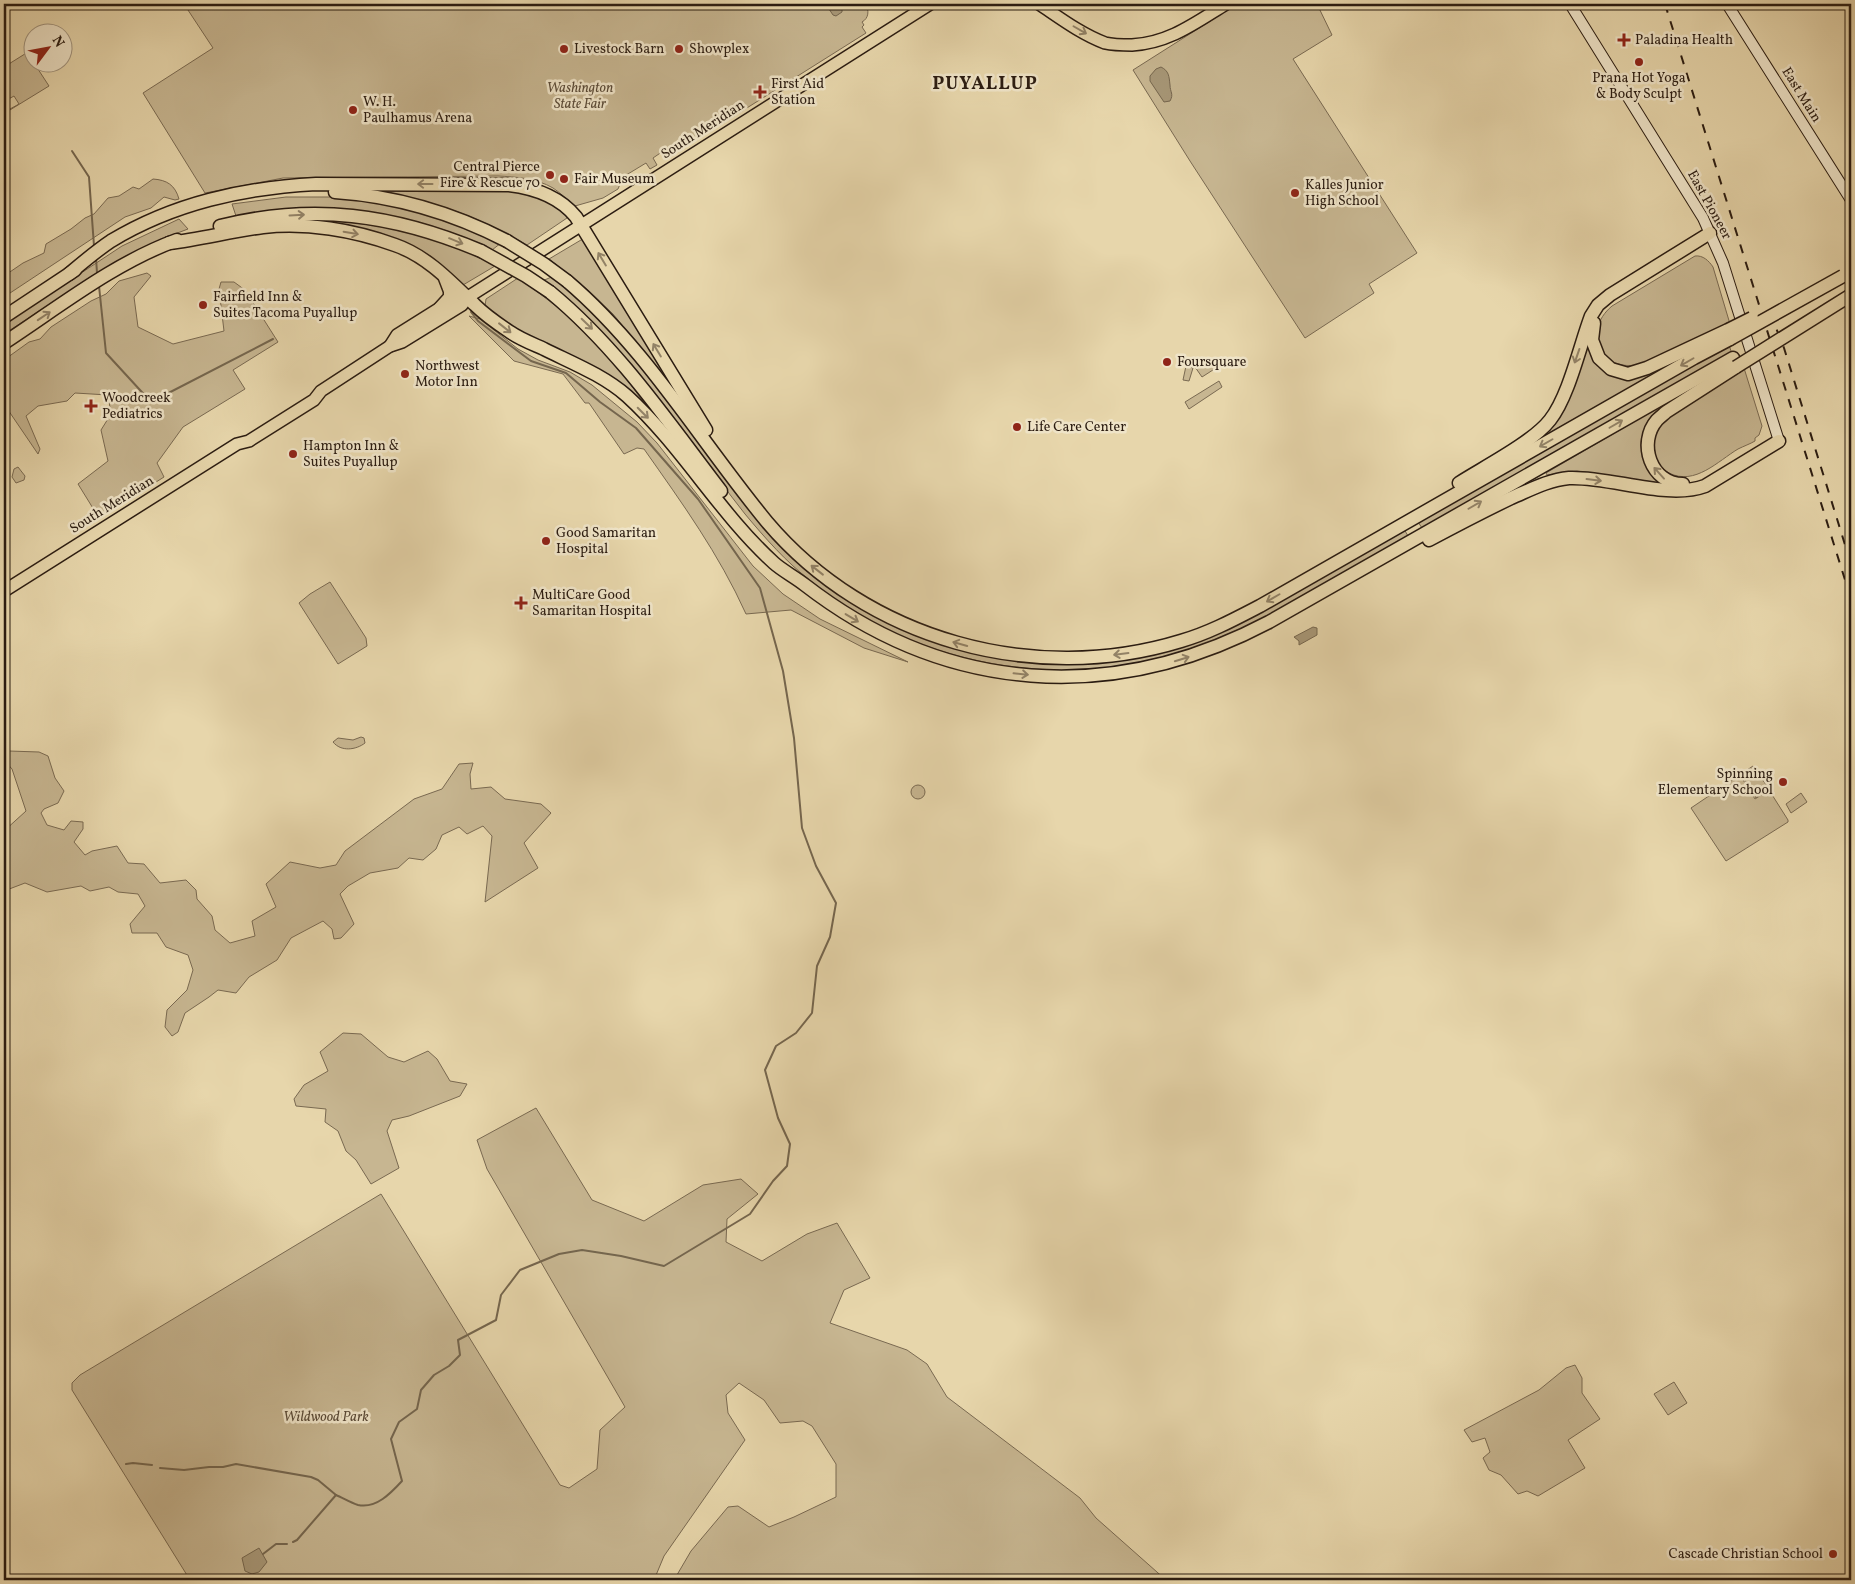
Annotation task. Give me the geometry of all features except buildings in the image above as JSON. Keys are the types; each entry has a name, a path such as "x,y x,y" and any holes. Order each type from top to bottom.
{"highway":[{"path":"243,194 287,186 316,184 509,185 533,190 557,200 570,210 583,226 697,417 768,523"},
{"path":"4,317 68,274 166,216 219,196 302,191 349,193 386,198 457,218 532,255 585,296 622,335 768,523 809,563 839,587 868,606 941,638 998,653 1068,659 1112,655 1161,647 1236,618 1694,358 1729,335 1847,273"},
{"path":"4,343 121,267 169,243 250,224 269,216 315,214 363,217 401,223 437,233 481,251 526,276 550,292 574,312 613,352 747,527 764,547 798,580"},
{"path":"250,224 266,227 308,227 362,235 398,246 416,255 430,263 476,306 512,333 605,380 625,395 647,416 759,548 776,565 837,609 863,625 912,649 961,664 1001,672 1057,676 1081,677 1123,673 1166,664 1247,634 1735,363 1851,295"},
{"path":"1711,235 1608,303 1595,321 1592,340 1596,352 1604,364 1616,371 1628,374 1729,335"},
{"path":"1315,574 1522,443 1545,426 1559,406 1591,316 1598,305 1610,295 1711,235"},
{"path":"440,308 450,297 445,278"},
{"path":"1735,363 1657,420 1652,428 1647,444 1655,470 1668,481 1676,484 1689,484 1711,475 1778,437"},
{"path":"1326,589 1390,560 1539,485 1560,479 1576,478 1679,491 1696,489 1705,486 1778,437"}],"main road":[{"name":"South Meridian","path":"4,591 237,444 249,441 314,400 321,391 390,346 402,342 462,305 468,297 583,226 930,4"},
{"path":"1039,4 1090,36 1107,43 1126,45 1159,41 1188,28 1226,4"},
{"name":"East Pioneer","path":"1570,4 1693,202 1711,235 1722,263 1778,437"},
{"name":"East Main","path":"1727,4 1851,200"},
{"name":"South Meridian","path":"390,346 396,335 456,298 468,297"}],"green space":[{"name":"Washington State Fair","path":"184,4 866,4 868,12 862,22 864,25 862,27 866,33 688,145 675,143 653,158 657,165 650,169 646,163 623,177 618,189 603,198 575,206 556,190 540,182 498,176 283,178 205,193 143,93 213,48"},
{"name":"Kalles Junior High School","path":"1237,4 1317,4 1332,35 1293,59 1417,253 1369,284 1374,293 1305,338 1133,70"},
{"path":"22,56 22,72 40,72 49,86 5,113 4,67","holes":["14,96 19,104 10,109 5,101"]},
{"path":"153,179 170,184 179,199 175,200 164,197 151,208 125,217 4,297 4,276 23,263 44,253 46,244 94,214 108,198 119,196 133,187 139,189"},
{"path":"360,187 512,187 542,196 567,215 567,218 527,245 485,223 446,208 405,196"},
{"path":"286,197 338,197 365,200 439,217 501,243 492,250 462,236 431,226 367,212 302,209 236,216 232,204"},
{"path":"179,219 188,229 139,250 93,276 4,334 4,324 122,246"},
{"path":"322,220 389,228 411,233 454,246 495,266 463,285 434,259 416,247 400,240 367,231 300,221"},
{"path":"586,237 678,393 613,314 588,290 549,259"},
{"path":"1695,256 1701,256 1706,259 1713,267 1730,324 1641,364 1627,365 1615,363 1606,357 1600,348 1597,338 1598,327 1603,316 1612,306"},
{"path":"147,273 151,276 134,297 138,327 173,344 224,331 219,289 221,282 234,282 245,290 278,342 233,370 245,389 183,427 157,463 164,477 99,518 78,484 108,461 101,430 111,414 108,395 75,393 67,401 38,406 26,416 40,449 38,454 4,404 4,360 29,342 40,339 51,327 91,301 106,294 119,281"},
{"path":"554,276 569,288 620,340 706,452 854,603 890,623 928,639 967,651 1007,659 1088,662 1129,658 1170,649 1404,529 1408,536 1253,625 1222,639 1164,658 1101,669 1052,670 1014,667 978,661 942,651 908,639 874,623 842,604 784,558 745,514 621,354 584,315 542,281"},
{"path":"518,278 556,306 601,347 660,425 636,401 506,324 485,306 486,299"},
{"path":"469,316 480,319 518,349 538,360 570,372 592,385 637,422 657,443 753,566 783,594 820,619 908,662 864,648 791,610 746,614 712,550 644,449 637,448 624,454 589,403 585,403 563,374 514,361"},
{"path":"1587,344 1596,361 1610,373 1676,361 1530,444 1541,433"},
{"path":"1729,345 1732,354 1422,528 1418,522"},
{"path":"1210,358 1216,368 1202,377 1195,367"},
{"path":"1186,366 1193,368 1189,381 1183,380"},
{"path":"1744,368 1762,426 1755,441 1697,474 1679,476 1666,471 1658,463 1653,448 1654,437 1660,426 1681,408"},
{"path":"1219,381 1222,387 1189,409 1185,402"},
{"path":"1680,395 1652,422 1642,438 1641,446 1644,455 1666,484 1577,471 1547,475 1546,473"},
{"path":"18,467 25,476 24,480 16,483 12,477 14,469"},
{"path":"330,582 366,638 367,646 338,664 299,603"},
{"path":"361,737 364,738 365,743 349,749 344,749 333,742 338,738 353,740"},
{"path":"9,751 39,752 48,756 55,778 64,791 58,803 44,809 41,813 47,825 64,830 71,821 83,822 83,829 74,842 85,855 92,851 117,846 128,863 144,864 160,883 186,880 196,890 197,899 212,916 215,930 230,943 255,936 252,921 276,907 266,884 290,862 320,868 336,865 345,851 414,799 442,789 459,764 473,763 470,774 471,789 491,787 505,799 541,804 551,813 524,843 538,868 485,902 492,836 483,826 467,834 459,827 442,835 436,849 423,860 409,858 398,868 370,873 348,886 340,894 354,924 341,938 334,939 332,929 323,921 291,938 277,960 249,977 236,993 218,990 185,1013 178,1032 172,1036 165,1027 167,1010 187,990 193,970 188,955 166,947 157,933 132,933 130,924 145,906 138,894 118,892 109,887 90,891 81,886 47,892 25,883 4,891 4,831 26,811 12,769 4,760"},
{"path":"1753,766 1769,789 1756,798 1741,774"},
{"path":"1740,775 1755,799 1769,790 1788,822 1726,861 1691,808"},
{"path":"918,785 923,787 925,792 923,797 918,799 913,797 911,792 913,787"},
{"path":"1801,793 1807,802 1791,813 1786,804"},
{"path":"343,1033 361,1034 388,1057 404,1062 428,1051 437,1059 450,1081 467,1084 460,1096 409,1116 392,1120 387,1131 399,1168 371,1184 356,1160 346,1151 338,1131 325,1122 326,1109 296,1106 294,1099 304,1085 328,1071 320,1052"},
{"name":"Wildwood Park","path":"536,1108 592,1200 644,1221 703,1185 741,1179 758,1194 727,1219 726,1242 762,1261 807,1234 837,1223 870,1278 844,1290 830,1323 907,1350 927,1364 947,1397 1080,1498 1096,1518 1166,1580 674,1580 691,1551 728,1507 738,1506 769,1527 836,1497 836,1464 812,1426 803,1421 780,1423 764,1400 739,1383 726,1395 728,1413 745,1440 664,1556 654,1580 190,1580 72,1390 72,1383 80,1375 381,1194 560,1485 569,1488 597,1469 600,1430 625,1407 487,1169 477,1140"},
{"path":"1575,1365 1582,1378 1582,1393 1600,1419 1568,1440 1585,1468 1538,1496 1527,1491 1518,1494 1501,1475 1489,1470 1483,1458 1490,1452 1485,1438 1472,1442 1464,1430 1539,1390 1566,1368"},
{"path":"1674,1382 1687,1403 1668,1415 1654,1394"}],"shaded area":[{"path":"830,4 842,4 842,12 836,16 833,15 829,9"},
{"path":"1161,67 1166,70 1169,76 1172,95 1170,101 1164,102 1150,81 1150,76 1156,69"},
{"path":"1313,627 1317,628 1317,635 1299,645 1299,641 1294,637"},
{"path":"259,1548 267,1562 259,1572 252,1574 245,1571 242,1558"}],"waterway":[{"path":"72,151 89,177 94,246"},
{"path":"96,258 97,273"},
{"path":"99,286 106,353 151,402 273,339"},
{"path":"293,1542 297,1540 336,1495 358,1505 371,1505 383,1499 402,1481 391,1439 399,1422 417,1409 421,1390 434,1375 449,1366 460,1355 458,1340 496,1320 501,1295 520,1270 559,1254 582,1250 621,1256 664,1266 750,1214 773,1181 787,1166 790,1144 778,1118 765,1070 776,1046 796,1033 812,1013 817,966 830,937 836,903 816,866 802,828 794,738 783,671 760,588 698,499 636,428 600,402 566,373 531,361 478,321 471,312"},
{"path":"126,1464 152,1465"},
{"path":"160,1468 184,1470 236,1464 311,1477 318,1480 336,1495"},
{"path":"263,1554 276,1544 287,1544"}],"railway":[{"path":"1665,4 1851,599"},
{"path":"1770,313 1784,348 1851,564"}],"place":[{"name":"Paladina Health","path":"1624,40"},
{"name":"Livestock Barn","path":"564,49"},
{"name":"Showplex","path":"679,49"},
{"name":"Prana Hot Yoga & Body Sculpt","path":"1639,62"},
{"name":"First Aid Station","path":"760,92"},
{"name":"W. H. Paulhamus Arena","path":"353,110"},
{"name":"Central Pierce Fire & Rescue 70","path":"550,175"},
{"name":"Fair Museum","path":"564,179"},
{"name":"Kalles Junior High School","path":"1295,193"},
{"name":"Fairfield Inn & Suites Tacoma Puyallup","path":"203,305"},
{"name":"Foursquare","path":"1167,362"},
{"name":"Northwest Motor Inn","path":"405,374"},
{"name":"Woodcreek Pediatrics","path":"91,406"},
{"name":"Life Care Center","path":"1017,427"},
{"name":"Hampton Inn & Suites Puyallup","path":"293,454"},
{"name":"Good Samaritan Hospital","path":"546,541"},
{"name":"MultiCare Good Samaritan Hospital","path":"521,603"},
{"name":"Spinning Elementary School","path":"1783,782"},
{"name":"Cascade Christian School","path":"1833,1554"}],"district":[{"name":"PUYALLUP","path":"985,84"}]}
